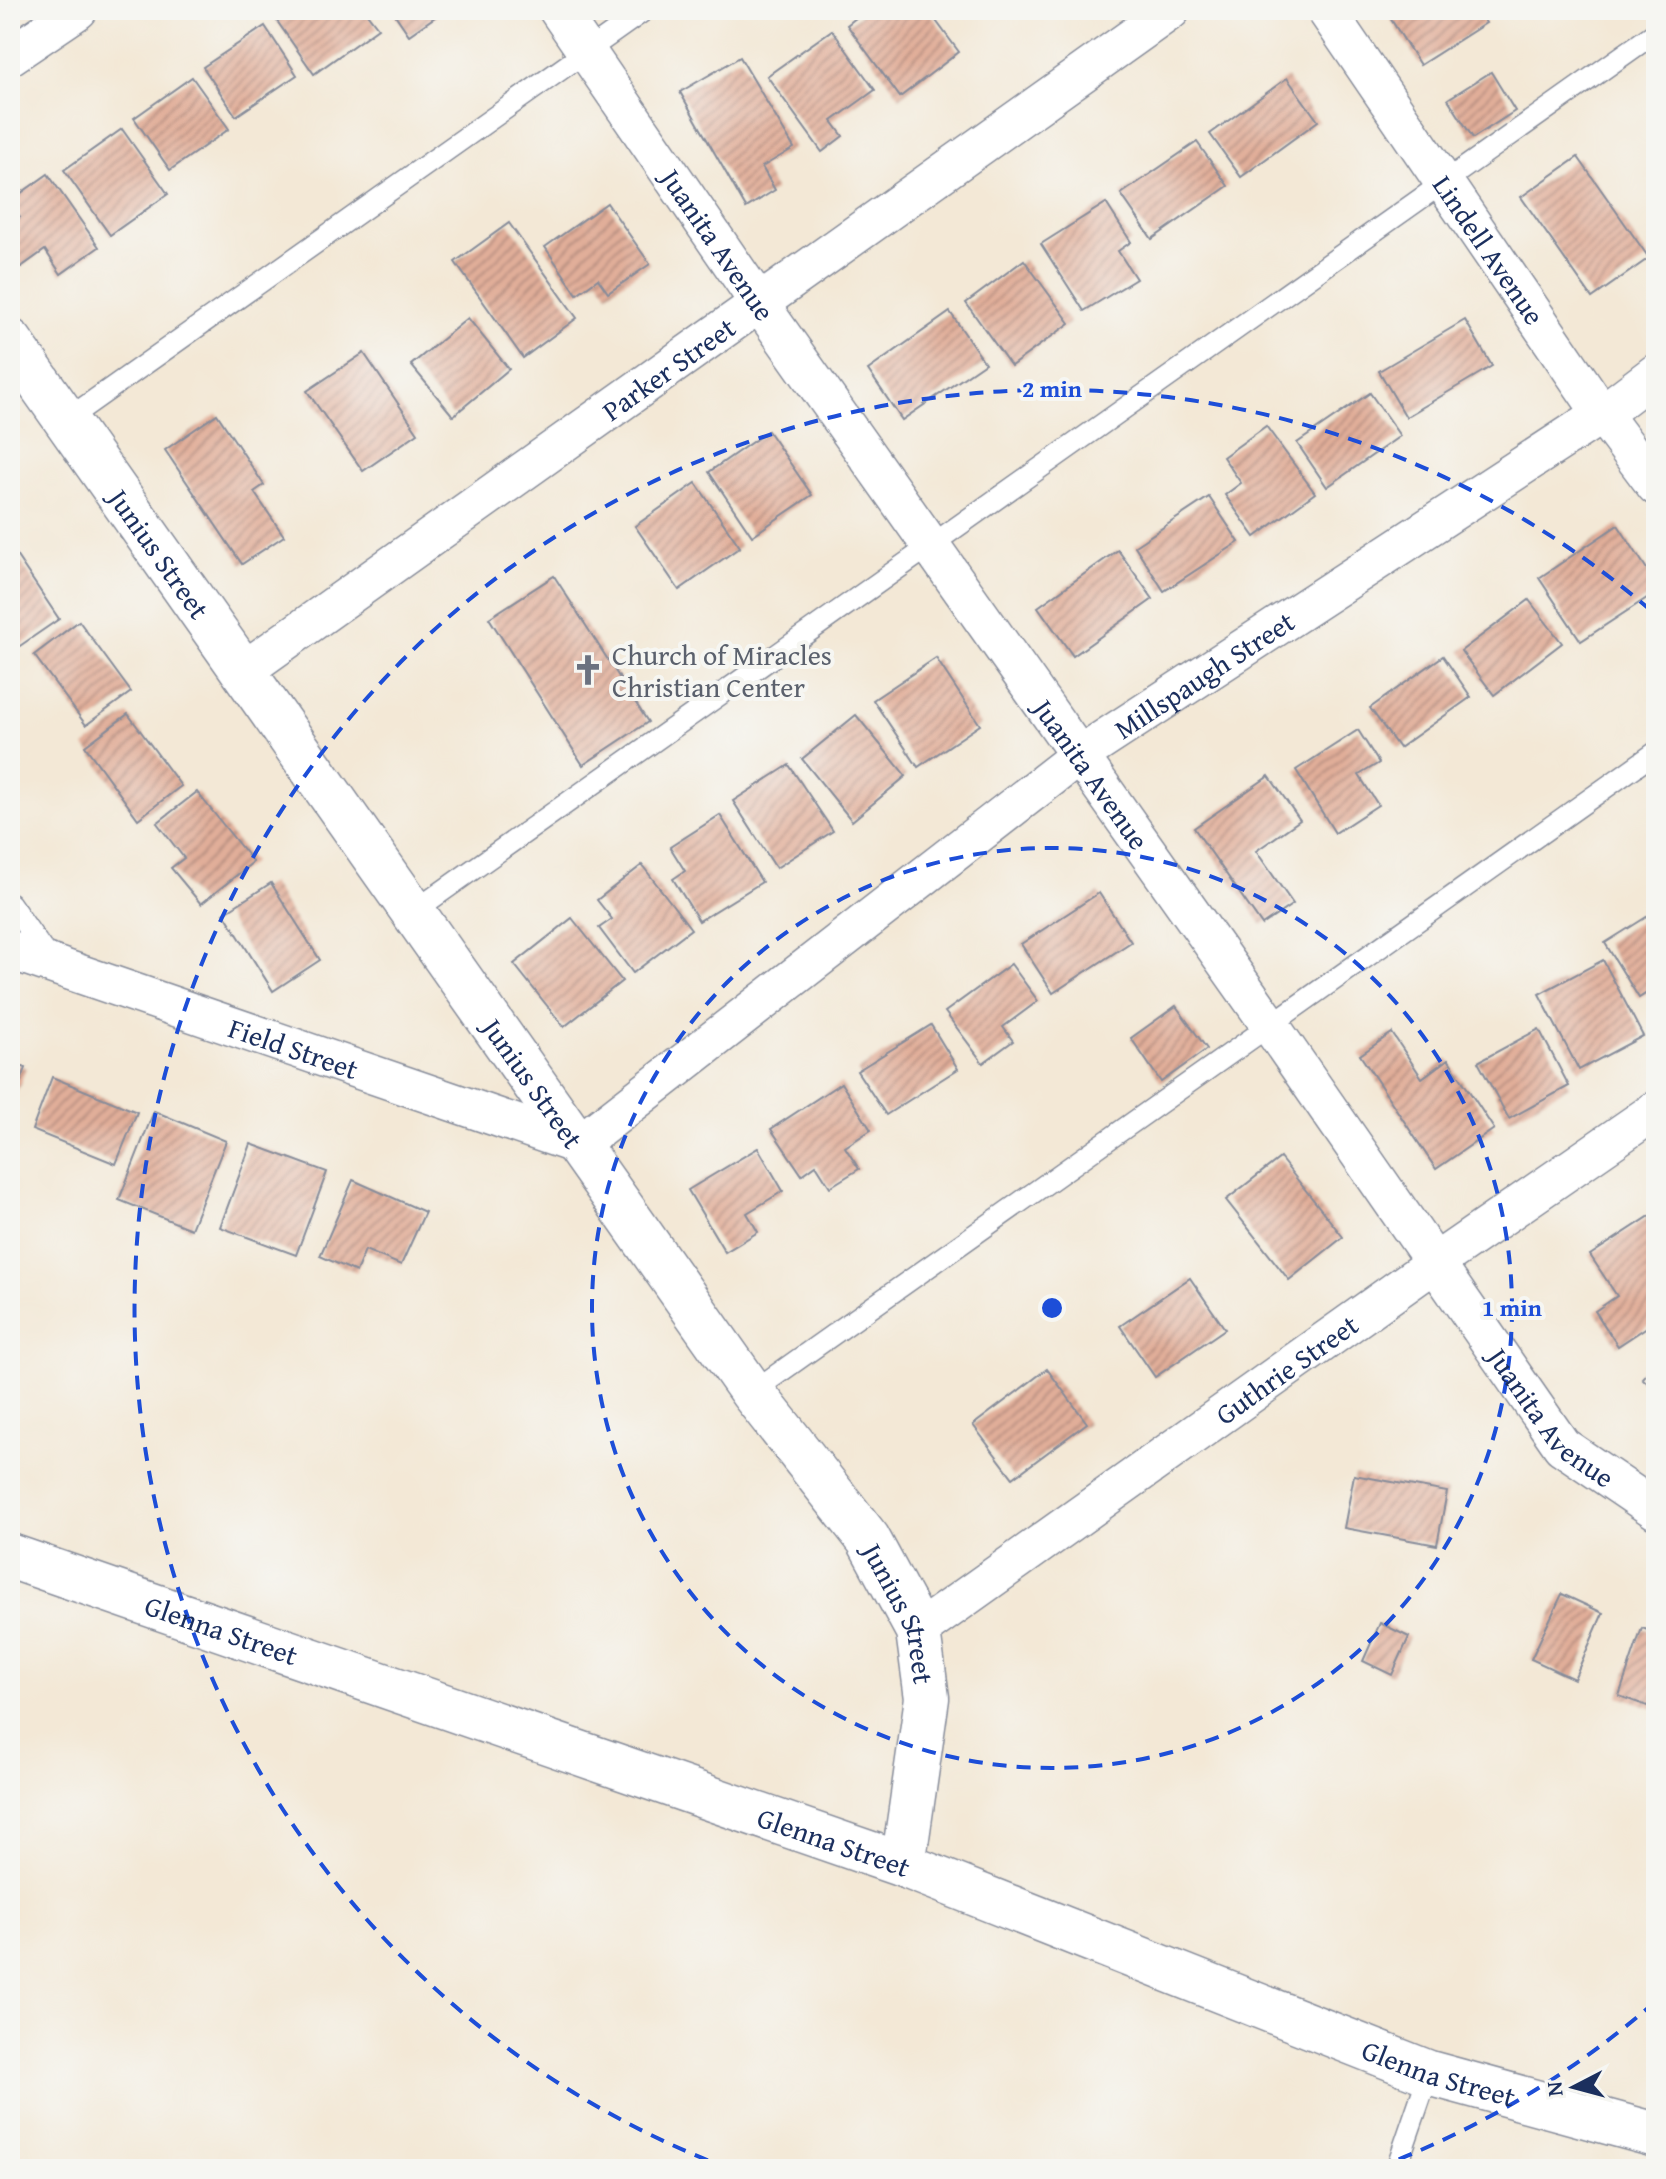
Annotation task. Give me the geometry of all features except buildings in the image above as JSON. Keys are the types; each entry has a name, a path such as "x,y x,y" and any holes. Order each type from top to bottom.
{"street":[{"path":"10,56 78,10"},
{"name":"Juanita Avenue","path":"558,10 759,303 1270,1025 1562,1446 1656,1510"},
{"name":"Parker Street","path":"243,671 1171,10"},
{"name":"Lindell Avenue","path":"1326,10 1602,414 1656,486"},
{"name":"Junius Street","path":"10,341 752,1392 868,1539 918,1631 927,1698 903,1865"},
{"name":"Millspaugh Street","path":"578,1145 1080,755 1602,414 1656,373"},
{"name":"Field Street","path":"10,950 578,1145"},
{"name":"Guthrie Street","path":"918,1631 1436,1262 1656,1110"},
{"name":"Glenna Street","path":"10,1556 903,1865 1429,2073 1656,2135"}],"lane":[{"path":"66,420 645,10"},
{"path":"413,912 1656,32"},
{"path":"752,1392 1656,752"},
{"path":"10,903 52,962"},
{"path":"1396,2169 1429,2073"}],"place":[{"name":"Church of Miracles Christian Center","path":"588,670"}]}
